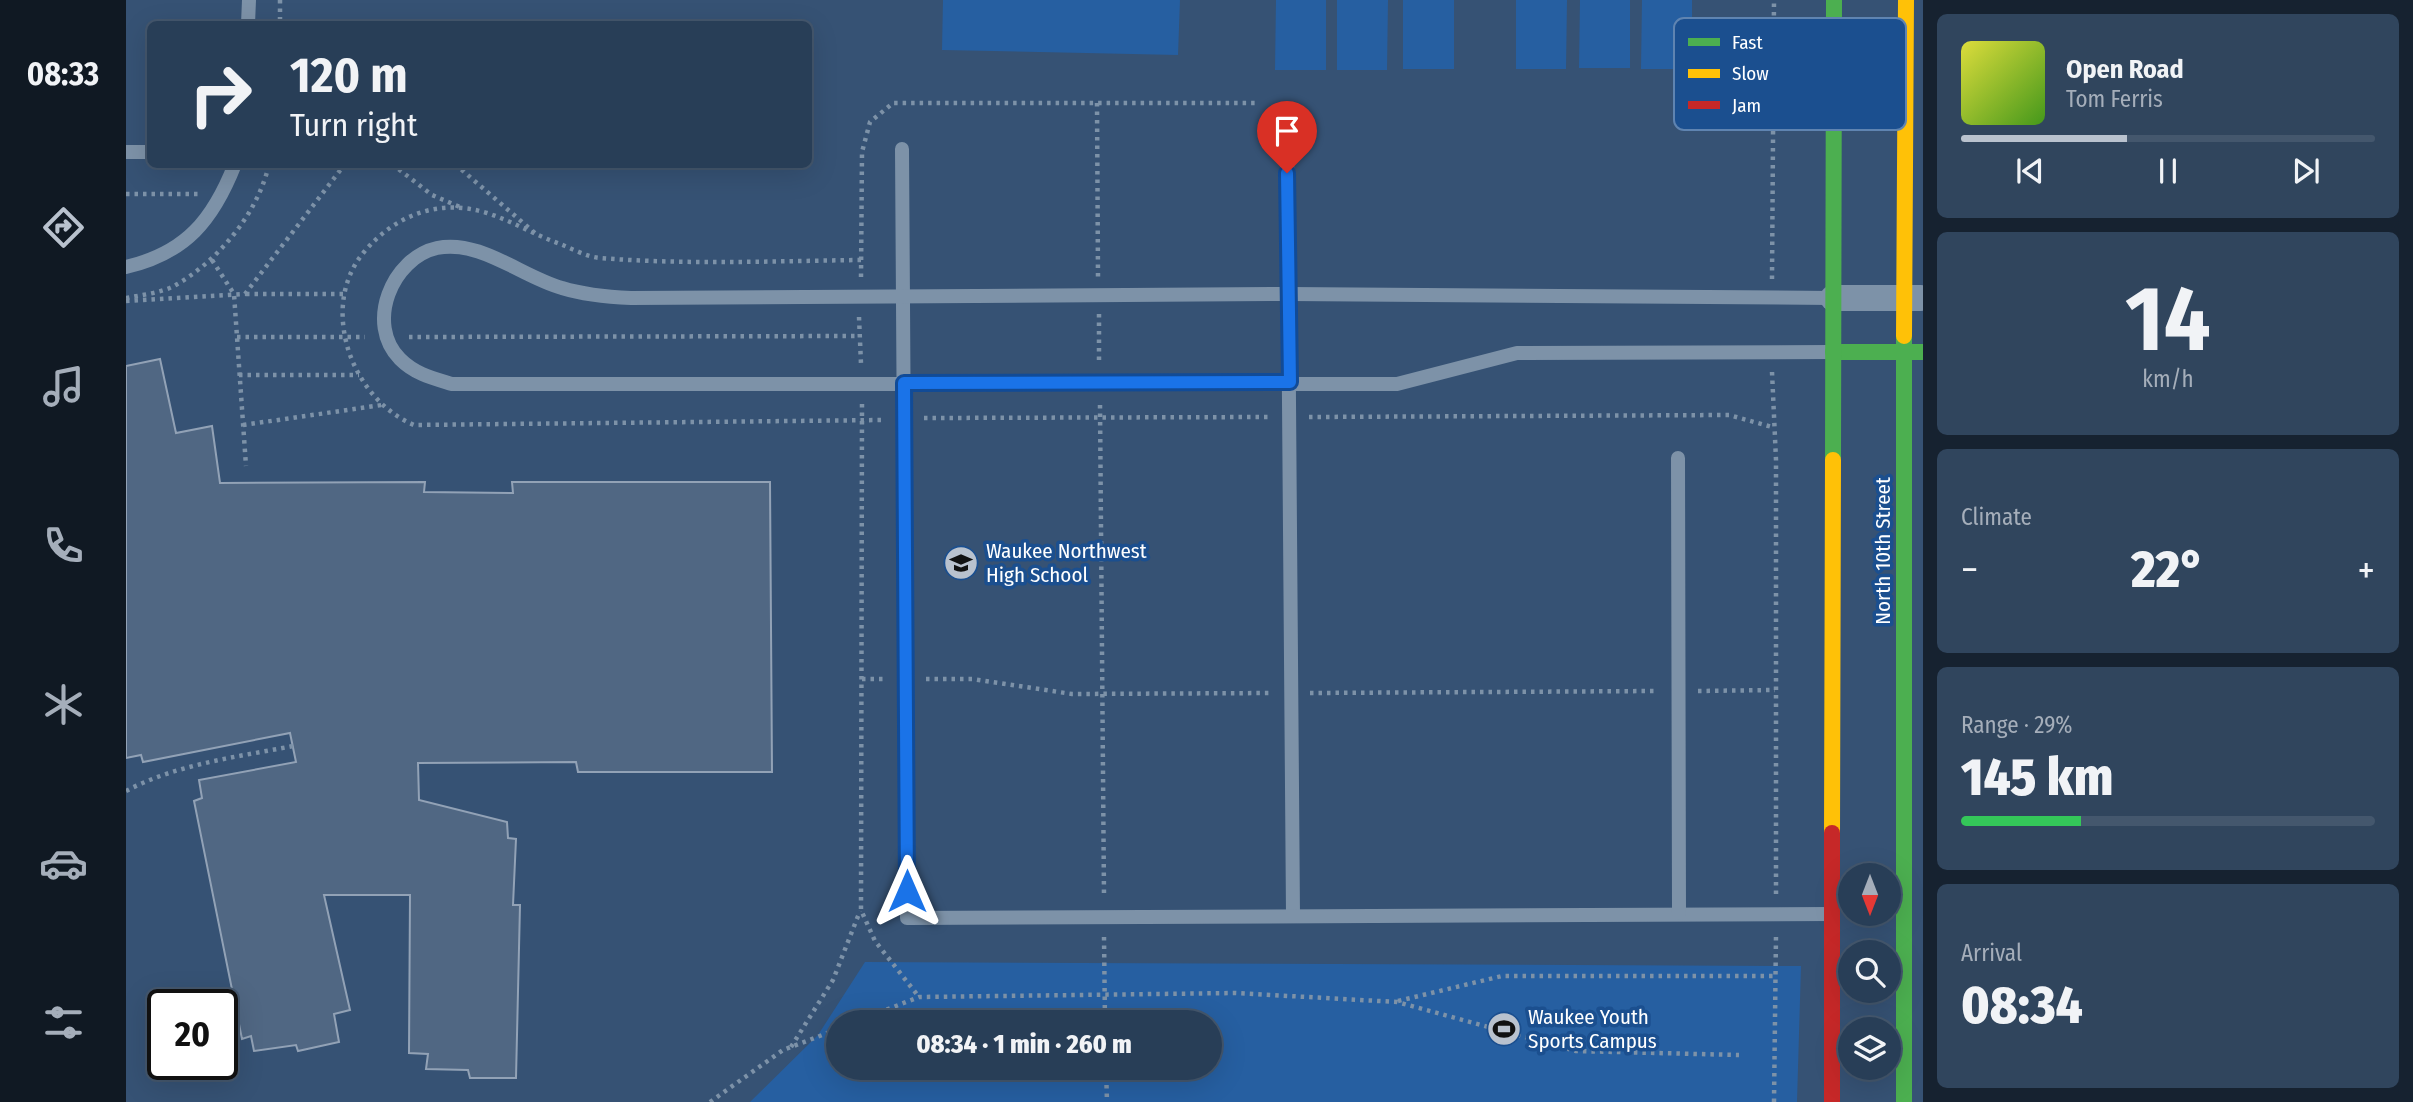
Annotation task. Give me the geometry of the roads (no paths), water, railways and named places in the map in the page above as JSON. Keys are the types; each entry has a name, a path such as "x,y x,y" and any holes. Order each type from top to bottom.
{"main road":[{"path":"1834,0 1834,18"},
{"name":"North 10th Street","path":"1904,1102 1902,810 1905,352 1914,298 1906,0"},
{"path":"1832,1102 1834,130"},
{"path":"1833,352 1923,352"}],"street":[{"path":"1833,298 1914,298"}],"lane":[{"path":"248,21 249,0"},
{"path":"1287,146 1293,915"},
{"path":"902,149 907,918 1832,914"},
{"path":"126,152 147,152"},
{"path":"126,267 150,261 194,236 221,200 233,168"},
{"path":"1833,298 1289,294 860,298 599,296 562,288 525,275 473,250 453,246 434,248 415,257 400,271 389,288 388,337 398,357 418,374 452,384 1397,384 1517,353 1833,352"},
{"path":"1678,458 1679,913"}],"place":[{"name":"Waukee Northwest High School","path":"961,563"},
{"name":"Waukee Youth Sports Campus","path":"1504,1029"}]}
